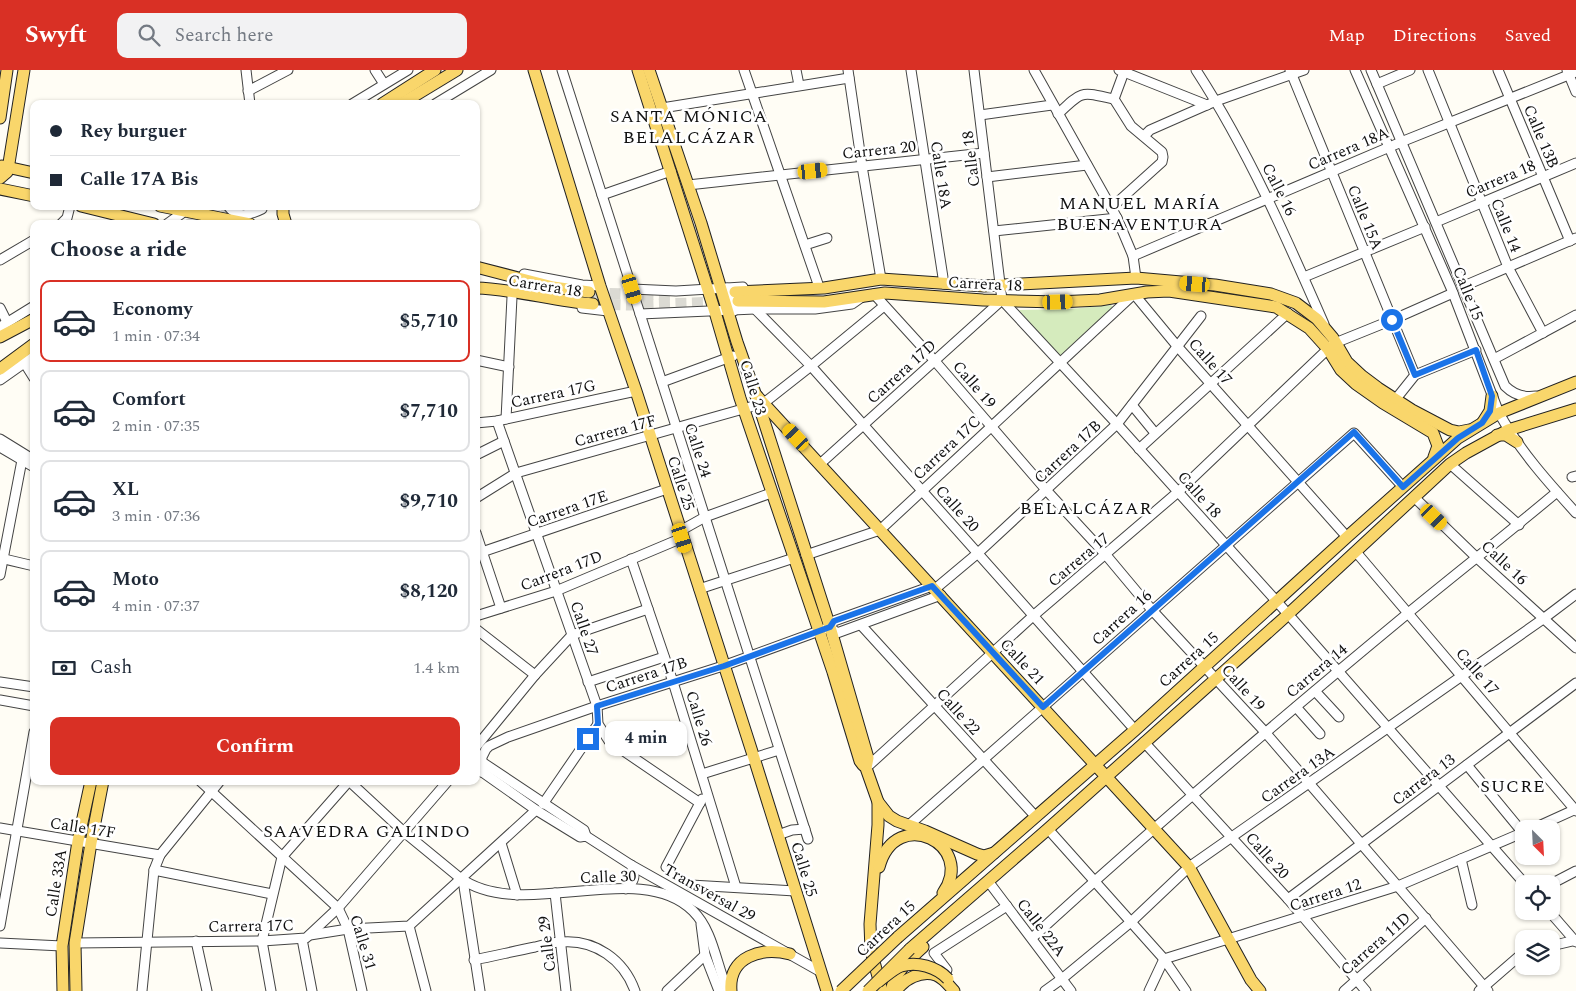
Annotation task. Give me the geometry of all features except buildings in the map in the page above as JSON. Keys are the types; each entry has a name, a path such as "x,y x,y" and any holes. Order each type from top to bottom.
{"main road":[{"path":"0,116 7,70"},
{"path":"0,178 6,172 4,167 24,70"},
{"path":"388,100 435,70"},
{"path":"408,100 457,70"},
{"name":"Calle 25","path":"534,70 600,286 636,391 754,758 826,991"},
{"name":"Calle 23","path":"638,70 771,493 860,761 866,768 878,802 878,825 872,893"},
{"name":"Calle 23","path":"649,70 704,232 730,299 740,353 759,400 830,627 868,758 866,768"},
{"path":"4,167 30,172"},
{"path":"0,189 30,195"},
{"path":"94,210 136,220"},
{"path":"193,210 232,220"},
{"path":"101,212 116,220"},
{"path":"695,249 704,232"},
{"name":"Carrera 18","path":"480,267 591,298 552,299 500,290 480,289"},
{"name":"Carrera 18","path":"730,299 836,287 878,280 1000,286 1136,278 1215,285 1281,297 1296,303 1325,327 1333,343"},
{"name":"Carrera 18","path":"730,299 817,303 894,293 1040,302 1088,301 1168,291 1276,306 1333,343"},
{"path":"0,337 30,321"},
{"path":"1333,343 1347,362 1395,400 1450,430 1459,432 1471,430"},
{"path":"1333,343 1342,370 1356,384 1383,403 1433,433 1438,446 1434,459"},
{"path":"0,369 30,347"},
{"name":"Carrera 15","path":"841,991 898,937 1134,730 1347,536 1458,438 1499,413 1576,382"},
{"path":"1482,423 1490,411 1492,396"},
{"name":"Calle 21","path":"759,400 820,464 1190,868 1251,980 1260,991"},
{"name":"Carrera 15","path":"868,991 880,986 910,949 1048,829 1288,614 1450,464 1508,430 1576,409"},
{"path":"1497,436 1506,435 1517,442"},
{"name":"Calle 33A","path":"64,991 62,946 78,841 90,785"},
{"name":"Calle 33A","path":"76,991 75,943 102,785"},
{"path":"878,802 889,816 909,825 977,854 984,856 994,853"},
{"path":"880,986 872,951 870,924 872,893 881,858 893,842 903,836 915,834 937,841 945,850 950,860 951,872 949,883 926,912"},
{"path":"73,877 85,879"},
{"path":"891,991 892,984 899,972 910,959 965,908 975,892"},
{"path":"729,991 732,975 747,958 768,951 790,954"},
{"path":"880,986 901,966 918,964 948,974 954,991"},
{"path":"896,991 906,981 915,976 925,974 936,975 954,991"}],"street":[{"path":"246,70 249,100"},
{"path":"248,91 288,70"},
{"path":"375,70 384,84"},
{"path":"358,100 408,70"},
{"path":"442,100 490,70"},
{"name":"Calle 24","path":"562,70 808,839"},
{"path":"744,70 818,284"},
{"path":"796,70 799,85"},
{"name":"Calle 18A","path":"911,70 944,284"},
{"name":"Calle 18","path":"974,70 1002,300 1117,424 1288,614 1517,875"},
{"path":"1034,70 1117,218 1133,256 1136,278"},
{"name":"Calle 16","path":"1196,70 1216,101 1268,198 1325,327"},
{"path":"1144,136 1150,130 1206,105 1291,72 1304,70"},
{"name":"Calle 15","path":"1355,70 1452,290 1499,413 1517,442 1576,513"},
{"name":"Calle 15","path":"1371,70 1460,276 1505,386 1523,397 1541,395"},
{"path":"1377,84 1410,70"},
{"name":"Calle 14","path":"1428,70 1508,267 1543,333"},
{"name":"Calle 13B","path":"1498,70 1543,177 1573,240"},
{"path":"1114,99 1123,71 1206,105"},
{"name":"Calle 15A","path":"1291,72 1415,375"},
{"path":"1571,72 1576,92"},
{"name":"Carrera 18A","path":"1133,256 1571,72"},
{"path":"662,108 799,85 848,74 878,280"},
{"path":"1058,114 1075,97 1081,94 1114,99 1131,126 1162,152 1162,162 1111,208"},
{"path":"980,115 1052,105"},
{"name":"Carrera 20","path":"688,185 984,153"},
{"name":"Carrera 18","path":"1436,222 1576,163"},
{"path":"987,177 1087,165"},
{"path":"602,195 671,171"},
{"path":"173,220 188,210"},
{"path":"232,210 236,214 243,215 259,210"},
{"path":"248,220 262,210"},
{"path":"994,231 1117,218"},
{"path":"1304,277 1424,228"},
{"path":"805,245 827,238"},
{"path":"1464,286 1573,240"},
{"path":"0,260 30,242"},
{"name":"Carrera 18","path":"480,266 493,267 582,285 600,286"},
{"path":"1452,290 1460,276"},
{"name":"Carrera 18","path":"640,314 715,312 730,299 818,284 878,280"},
{"name":"Carrera 18","path":"632,289 676,291 707,289 755,310 830,308 852,304 868,295"},
{"name":"Carrera 18","path":"480,290 512,297 608,311"},
{"name":"Carrera 17","path":"866,768 993,652 1178,492 1333,343 1452,290"},
{"name":"Calle 17","path":"1134,294 1177,346 1347,536"},
{"name":"Carrera 17C","path":"806,555 880,530 1134,294"},
{"name":"Calle 19","path":"868,295 884,306 934,360 1152,610 1265,732 1426,918 1484,989"},
{"path":"506,418 512,297"},
{"name":"Carrera 17D","path":"820,464 1002,300"},
{"name":"Carrera 17F","path":"480,496 516,473 744,409 811,366 884,306"},
{"path":"0,308 4,325 30,309"},
{"name":"Calle 20","path":"755,310 811,366 1134,730"},
{"path":"1139,449 1288,313"},
{"path":"1494,359 1576,315"},
{"name":"Carrera 17B","path":"830,627 837,633 861,625 936,590 1047,491 1117,424 1201,316"},
{"path":"1395,400 1415,375 1476,350"},
{"path":"662,382 740,353"},
{"path":"0,380 30,358"},
{"path":"480,361 509,367"},
{"path":"24,362 30,372"},
{"name":"Carrera 17G","path":"480,423 497,421 636,391"},
{"path":"1132,405 1155,433"},
{"name":"Calle 27","path":"497,421 597,706 598,724"},
{"name":"Carrera 16","path":"909,825 1354,432 1403,487"},
{"path":"0,439 30,458"},
{"path":"480,453 504,441"},
{"path":"0,447 30,465"},
{"path":"0,575 1,559 22,460"},
{"path":"1450,464 1519,525"},
{"name":"Carrera 17E","path":"480,553 667,489"},
{"name":"Carrera 14","path":"1032,938 1094,881 1265,732 1557,492"},
{"name":"Carrera 17D","path":"480,615 556,591 631,559 681,534 705,517 771,493"},
{"name":"Calle 16","path":"1415,498 1477,558 1576,648"},
{"name":"Calle 17","path":"1356,552 1576,810"},
{"path":"480,555 502,608"},
{"path":"699,589 794,558"},
{"path":"1,559 30,565"},
{"name":"Calle 26","path":"631,559 673,682 736,887"},
{"name":"Carrera 17B","path":"480,762 483,753 489,746 508,737 597,706 724,666 830,627 834,621 936,590"},
{"name":"Carrera 13A","path":"1045,991 1132,921 1190,868 1576,594"},
{"path":"480,742 572,635 648,609"},
{"name":"Calle 22","path":"861,625 1036,817"},
{"path":"480,631 535,676"},
{"path":"588,682 664,657"},
{"path":"0,682 30,686"},
{"name":"Carrera 13","path":"1288,899 1576,683"},
{"path":"1315,690 1339,718"},
{"path":"0,700 30,705"},
{"path":"1296,707 1320,734"},
{"path":"312,991 306,937 348,929 409,926 539,807 598,724 609,741 617,748 700,803"},
{"path":"494,726 508,737"},
{"path":"617,748 686,726"},
{"name":"Calle 20","path":"1144,742 1288,899 1366,991"},
{"path":"702,774 779,750"},
{"path":"0,926 30,754"},
{"path":"1467,765 1515,823"},
{"name":"Transversal 29","path":"480,766 580,836 586,836 631,865 821,972"},
{"name":"Calle 31","path":"204,785 338,908 348,929 362,991"},
{"path":"142,991 154,870 160,855 216,785"},
{"path":"272,991 262,941 282,857 345,785"},
{"name":"Calle 30","path":"353,785 404,832 461,879 482,889 517,895 626,889 654,892 670,896 681,902 701,921 729,991"},
{"name":"Carrera 17C","path":"75,943 262,941 306,937 338,908 445,785"},
{"path":"666,867 706,790"},
{"path":"1553,820 1576,810"},
{"name":"Calle 17F","path":"0,828 160,855"},
{"path":"778,835 792,830 805,829"},
{"path":"1048,829 1132,921 1164,959 1186,991"},
{"name":"Carrera 12","path":"1164,959 1230,940 1398,886 1515,836"},
{"path":"501,843 517,895"},
{"path":"1461,859 1472,905"},
{"path":"626,889 634,878 631,865"},
{"path":"154,870 272,894"},
{"path":"1560,879 1576,871"},
{"path":"461,879 480,991"},
{"name":"Calle 22A","path":"988,881 1071,991"},
{"path":"691,885 795,891"},
{"name":"Calle 29","path":"555,893 566,991"},
{"path":"948,974 934,954 1007,906"},
{"name":"Carrera 11D","path":"1344,991 1426,918"},
{"path":"1557,920 1576,941"},
{"path":"701,921 701,934 705,955 719,991"},
{"path":"409,926 426,991"},
{"path":"196,941 207,991"},
{"path":"1560,944 1576,941"},
{"path":"474,960 560,942 584,944 600,949 615,959 626,973 635,991"},
{"path":"0,943 62,946"},
{"path":"667,991 705,955"},
{"path":"1148,991 1164,959"},
{"path":"1484,989 1515,960"}],"green space":[{"path":"1111,305 1115,309 1061,359 1019,310 1070,309"}],"tunnel":[{"path":"195,220 211,210"},
{"path":"216,220 232,210"},
{"path":"593,293 675,295"},
{"path":"593,304 630,305 721,302"}],"district":[{"name":"SANTA MÓNICA BELALCÁZAR","path":"689,126"},
{"name":"MANUEL MARÍA BUENAVENTURA","path":"1140,213"},
{"name":"BELALCÁZAR","path":"1086,508"},
{"name":"SUCRE","path":"1513,786"},
{"name":"SAAVEDRA GALINDO","path":"367,831"}],"route":[{"path":"588,739 598,724 597,706 724,666 830,627 834,621 932,586 1043,707 1354,432 1403,487 1458,438 1487,418 1492,404 1492,396 1476,350 1415,375 1392,320"}]}
